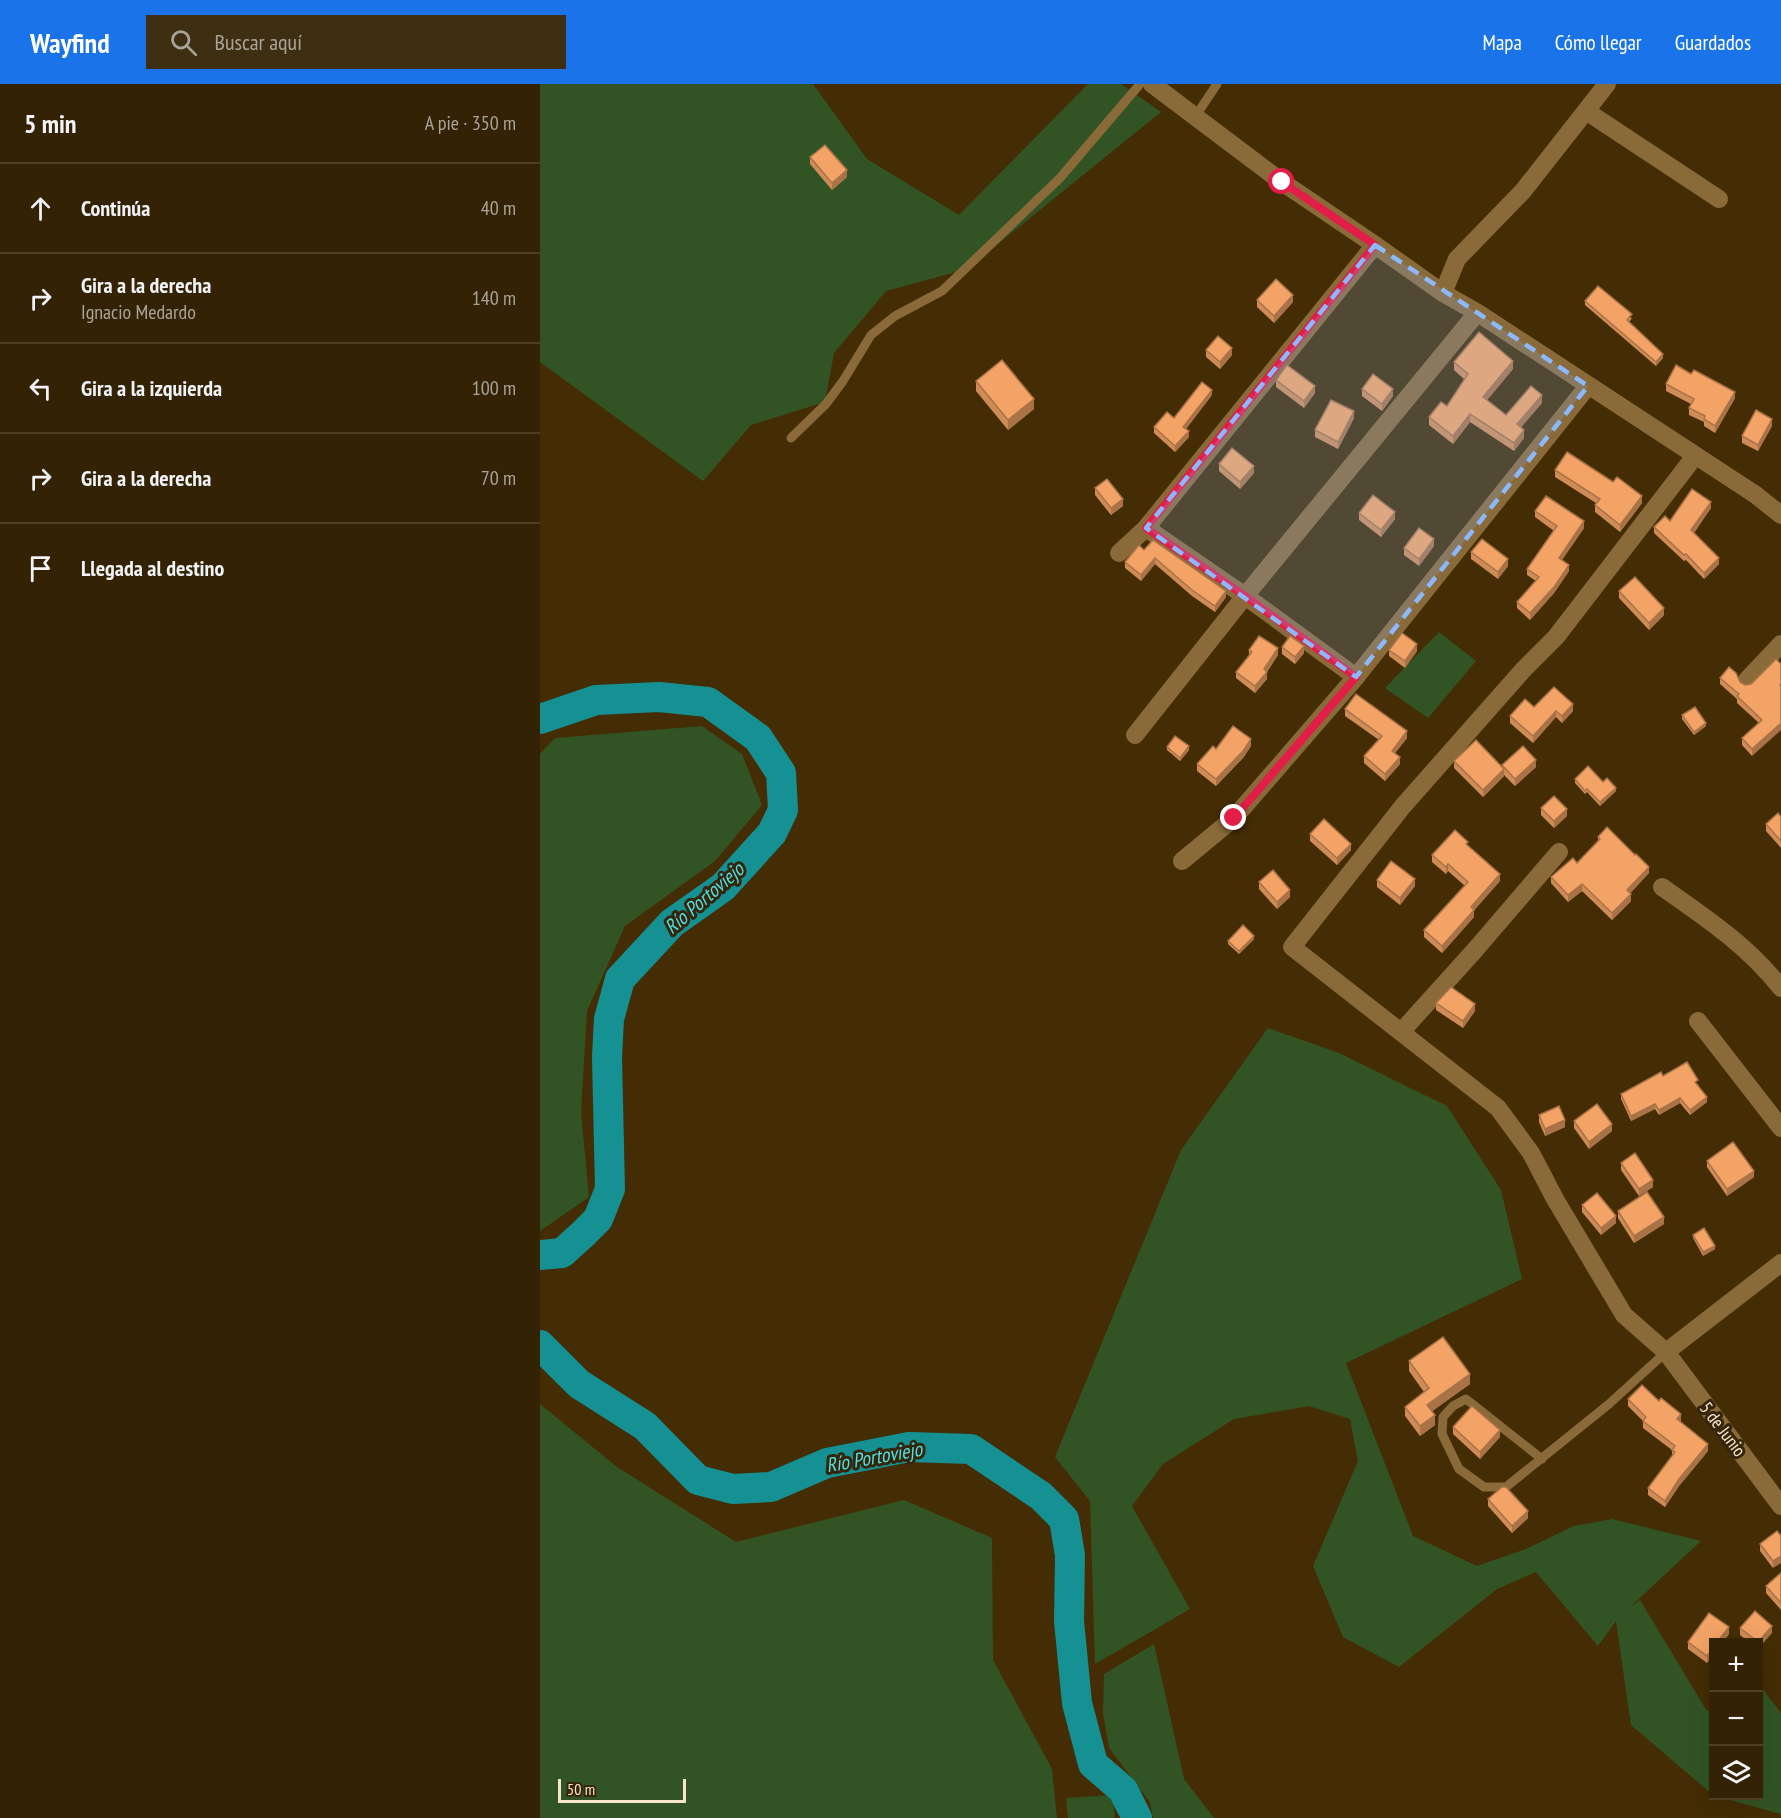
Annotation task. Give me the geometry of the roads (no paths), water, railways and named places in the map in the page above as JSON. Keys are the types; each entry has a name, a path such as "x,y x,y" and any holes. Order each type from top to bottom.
{"street":[{"path":"1152,84 1282,182 1443,293 1478,313 1756,495 1781,514"},
{"path":"1443,293 1457,259 1523,191 1607,84"},
{"path":"1586,111 1719,199"},
{"path":"1119,553 1146,528 1375,245"},
{"path":"1135,735 1245,596 1478,313"},
{"path":"1182,861 1234,818 1356,677 1588,386"},
{"name":"5 de Junio","path":"1695,456 1556,637 1524,669 1403,806 1292,947 1498,1108 1531,1153 1555,1199 1624,1315 1666,1352 1781,1506"},
{"path":"1146,528 1245,596 1356,677"},
{"path":"1747,680 1781,644"},
{"path":"1401,1032 1475,950 1558,852"},
{"path":"1662,886 1732,937 1766,968 1781,988"},
{"path":"1698,1021 1781,1128"},
{"path":"1666,1352 1781,1263"}],"lane":[{"path":"791,438 826,404 871,335 894,316 942,291 1060,178 1140,84"},
{"path":"1195,117 1217,84"},
{"path":"1542,1459 1466,1399 1454,1406 1443,1417 1442,1434 1459,1469 1484,1487 1506,1487 1542,1459 1609,1404 1666,1352"}],"waterway":[{"name":"Río Portoviejo","path":"540,719 596,700 659,697 708,702 758,738 781,773 783,810 772,833 723,887 672,923 620,979 609,1019 607,1057 610,1189 598,1219 583,1234 562,1253 540,1255"},
{"name":"Río Portoviejo","path":"540,1345 579,1384 645,1426 698,1480 733,1489 771,1487 827,1463 909,1447 971,1449 1041,1496 1064,1519 1070,1555 1069,1621 1077,1703 1093,1764 1123,1790 1137,1818"}]}
